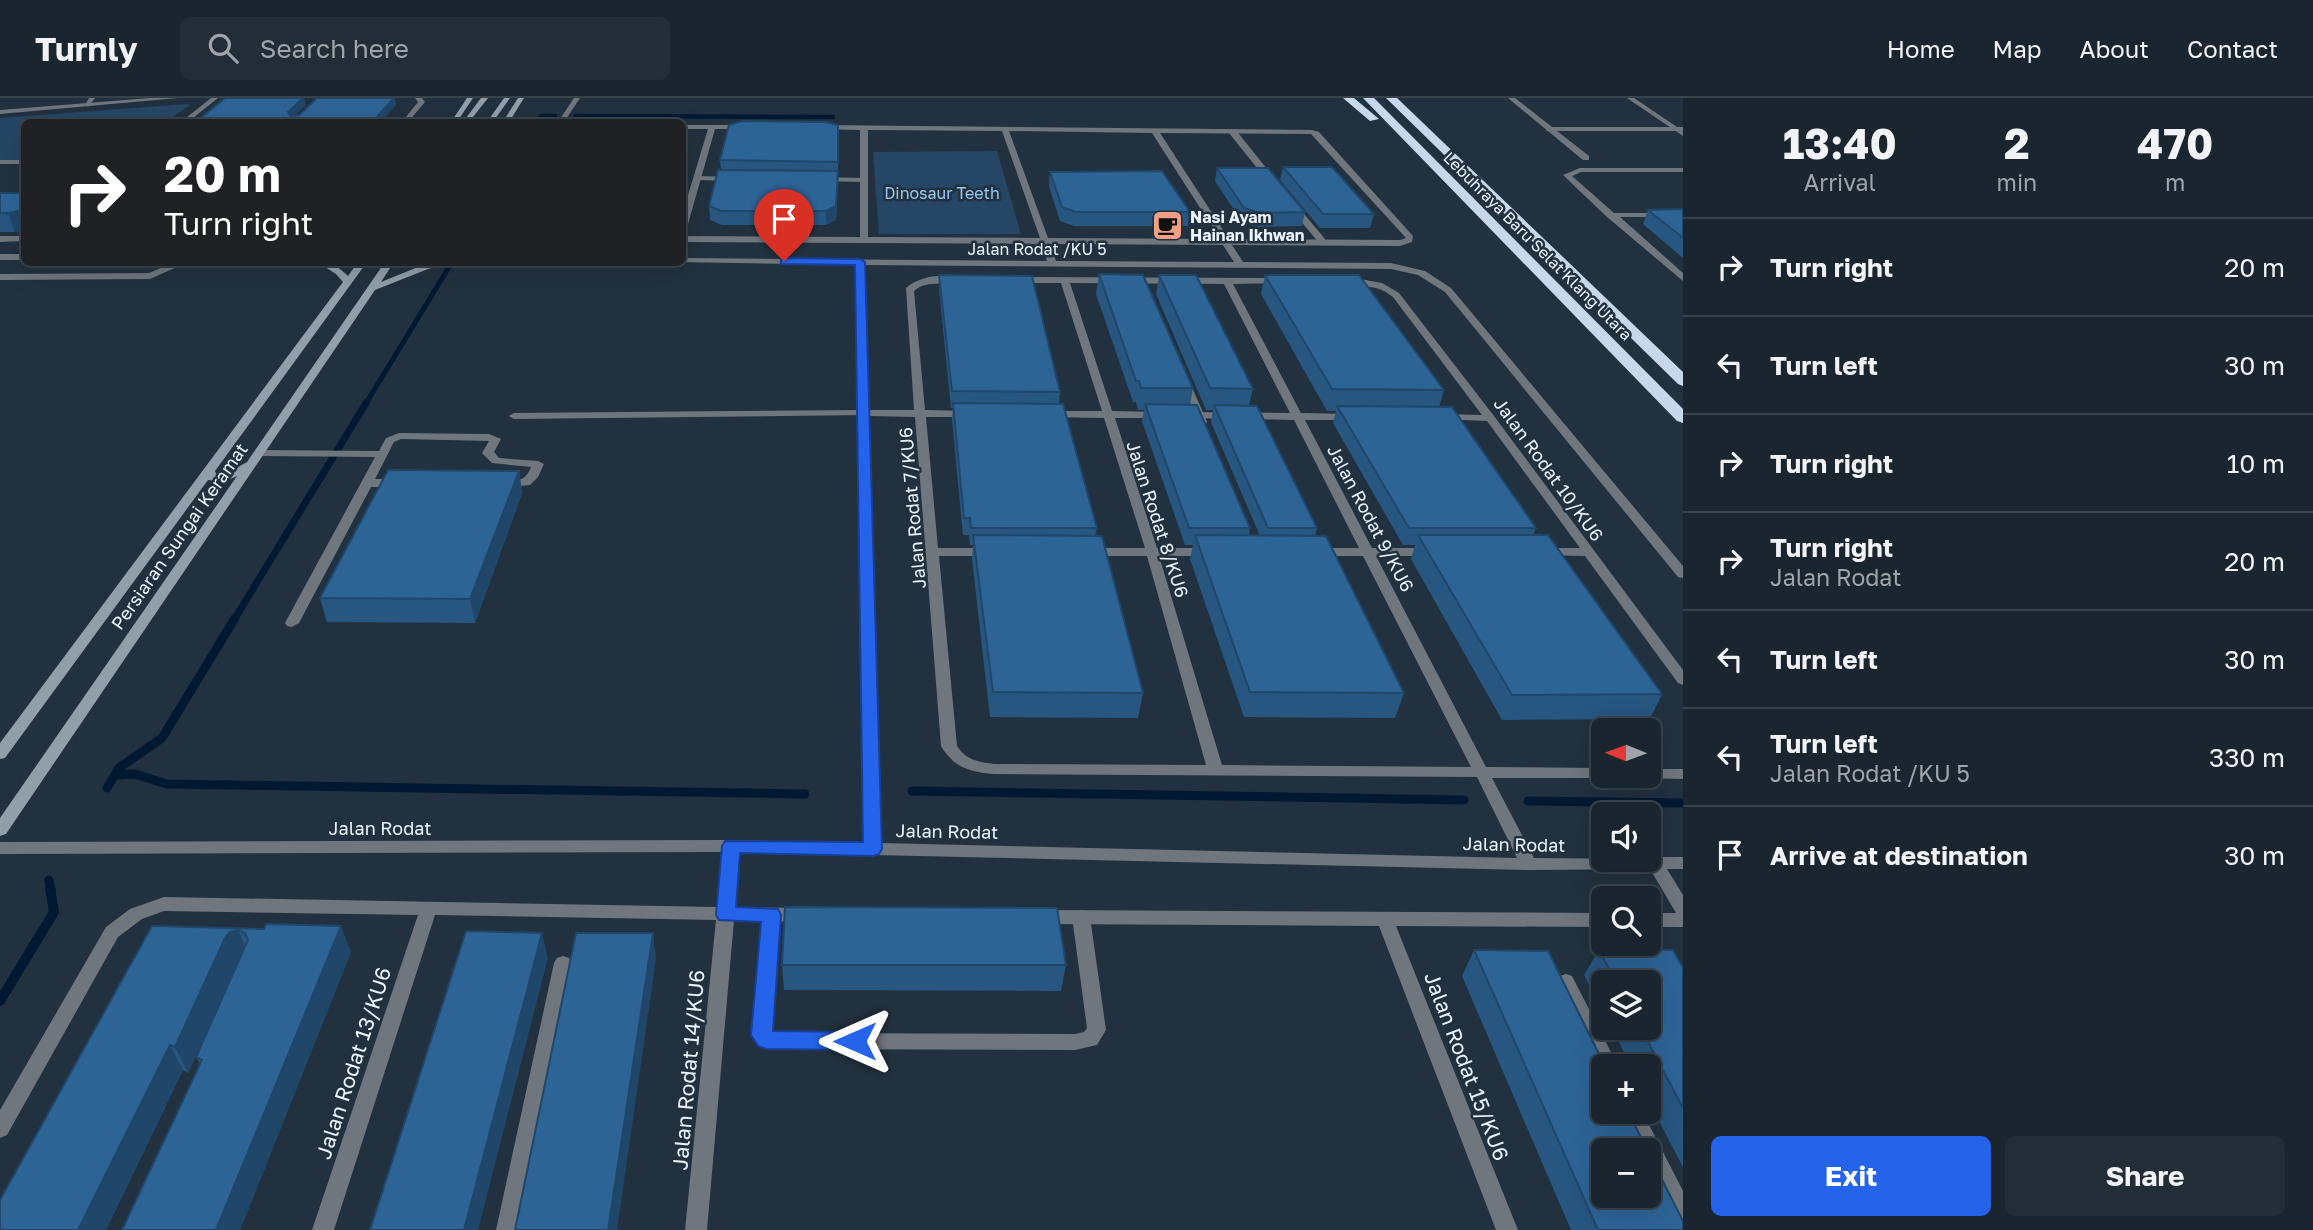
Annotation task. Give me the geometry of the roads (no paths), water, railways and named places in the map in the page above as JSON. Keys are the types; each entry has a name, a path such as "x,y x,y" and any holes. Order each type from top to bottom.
{"highway":[{"path":"1348,98 1439,171"},
{"name":"Lebuhraya Baru Selat Klang Utara","path":"1367,98 1683,418"},
{"name":"Lebuhraya Baru Selat Klang Utara","path":"1391,98 1683,382"},
{"path":"1417,106 1532,233"}],"street":[{"path":"0,112 90,101 175,98"},
{"path":"188,119 215,98"},
{"path":"408,119 422,102 418,98"},
{"path":"456,119 470,98"},
{"path":"468,119 485,98"},
{"path":"492,119 507,98"},
{"path":"507,119 521,98"},
{"path":"563,119 577,98"},
{"path":"1511,98 1586,158"},
{"path":"1630,98 1681,131"},
{"path":"686,127 754,127"},
{"path":"686,218 712,127"},
{"path":"686,239 1405,243 1410,238 1316,134 809,127"},
{"path":"864,127 864,239"},
{"path":"1004,128 1053,264"},
{"path":"1549,129 1681,131"},
{"path":"1154,131 1240,264"},
{"path":"1232,131 1281,191"},
{"path":"0,162 21,162"},
{"path":"1683,170 1580,170 1567,175 1683,278"},
{"path":"698,178 739,179"},
{"path":"808,179 864,180"},
{"path":"1289,201 1322,242"},
{"path":"1610,215 1683,215"},
{"path":"0,239 21,239"},
{"path":"13,257 21,250"},
{"path":"0,257 21,257"},
{"name":"Jalan Rodat /KU 5","path":"686,261 1240,264 1391,266 1414,269 1434,277 1448,290 1683,575"},
{"path":"860,262 873,849"},
{"path":"0,277 150,276 174,266"},
{"path":"328,266 339,272 349,283"},
{"name":"Persiaran Sungai Keramat","path":"0,754 360,266"},
{"name":"Persiaran Sungai Keramat","path":"0,830 387,266"},
{"path":"370,289 435,266"},
{"name":"Jalan Rodat 7/KU6","path":"970,280 929,280 916,283 909,290 922,413 949,746 956,760 972,767 1215,768"},
{"path":"1011,280 1292,281"},
{"name":"Jalan Rodat 8/KU6","path":"1065,280 1152,552 1215,768"},
{"path":"1142,280 1147,292"},
{"name":"Jalan Rodat 9/KU6","path":"1227,280 1529,864"},
{"name":"Jalan Rodat 10/KU6","path":"1331,281 1381,285 1396,295 1683,680"},
{"path":"1178,366 1204,428"},
{"path":"514,416 988,414"},
{"path":"1040,414 1366,417"},
{"path":"1435,417 1490,418"},
{"path":"292,623 390,440 399,436 489,437 495,439 488,453 496,461 538,464 533,480 528,484 488,484"},
{"path":"209,471 214,479 224,480 239,472 259,454 383,454"},
{"path":"367,483 407,484"},
{"path":"933,552 1002,552"},
{"path":"1070,552 1218,552"},
{"path":"1300,552 1451,552"},
{"path":"1520,552 1588,552"},
{"path":"1215,768 1591,773"},
{"path":"1661,774 1683,774"},
{"name":"Jalan Rodat","path":"0,848 732,846 1591,864"},
{"name":"Jalan Rodat 14/KU6","path":"696,1230 732,846"},
{"name":"Jalan Rodat","path":"1661,863 1683,863"},
{"path":"1660,872 1683,910"},
{"path":"0,1129 112,932 125,918 143,909 164,904 428,911 825,915"},
{"name":"Jalan Rodat 13/KU6","path":"323,1230 428,911"},
{"path":"771,915 762,1035 772,1041 1075,1042 1090,1039 1097,1030 1081,917"},
{"path":"1027,916 1591,920"},
{"name":"Jalan Rodat 15/KU6","path":"1385,919 1507,1230"},
{"path":"1661,920 1683,920"},
{"path":"507,1230 563,963"},
{"path":"1566,981 1603,1054"},
{"path":"1638,1124 1683,1213"}],"waterway":[{"path":"539,119 541,116 555,116"},
{"path":"576,116 833,117"},
{"path":"365,405 449,267"},
{"path":"234,620 366,403"},
{"path":"107,788 119,768 162,738 235,618"},
{"path":"115,775 135,774 167,784 805,794"},
{"path":"912,791 1464,800"},
{"path":"1528,801 1683,803"},
{"path":"49,880 51,890"},
{"path":"0,1001 54,912 50,888"}],"place":[{"name":"Nasi Ayam Hainan Ikhwan","path":"1167,226"}],"park label":[{"name":"Dinosaur Teeth","path":"942,193"}]}
